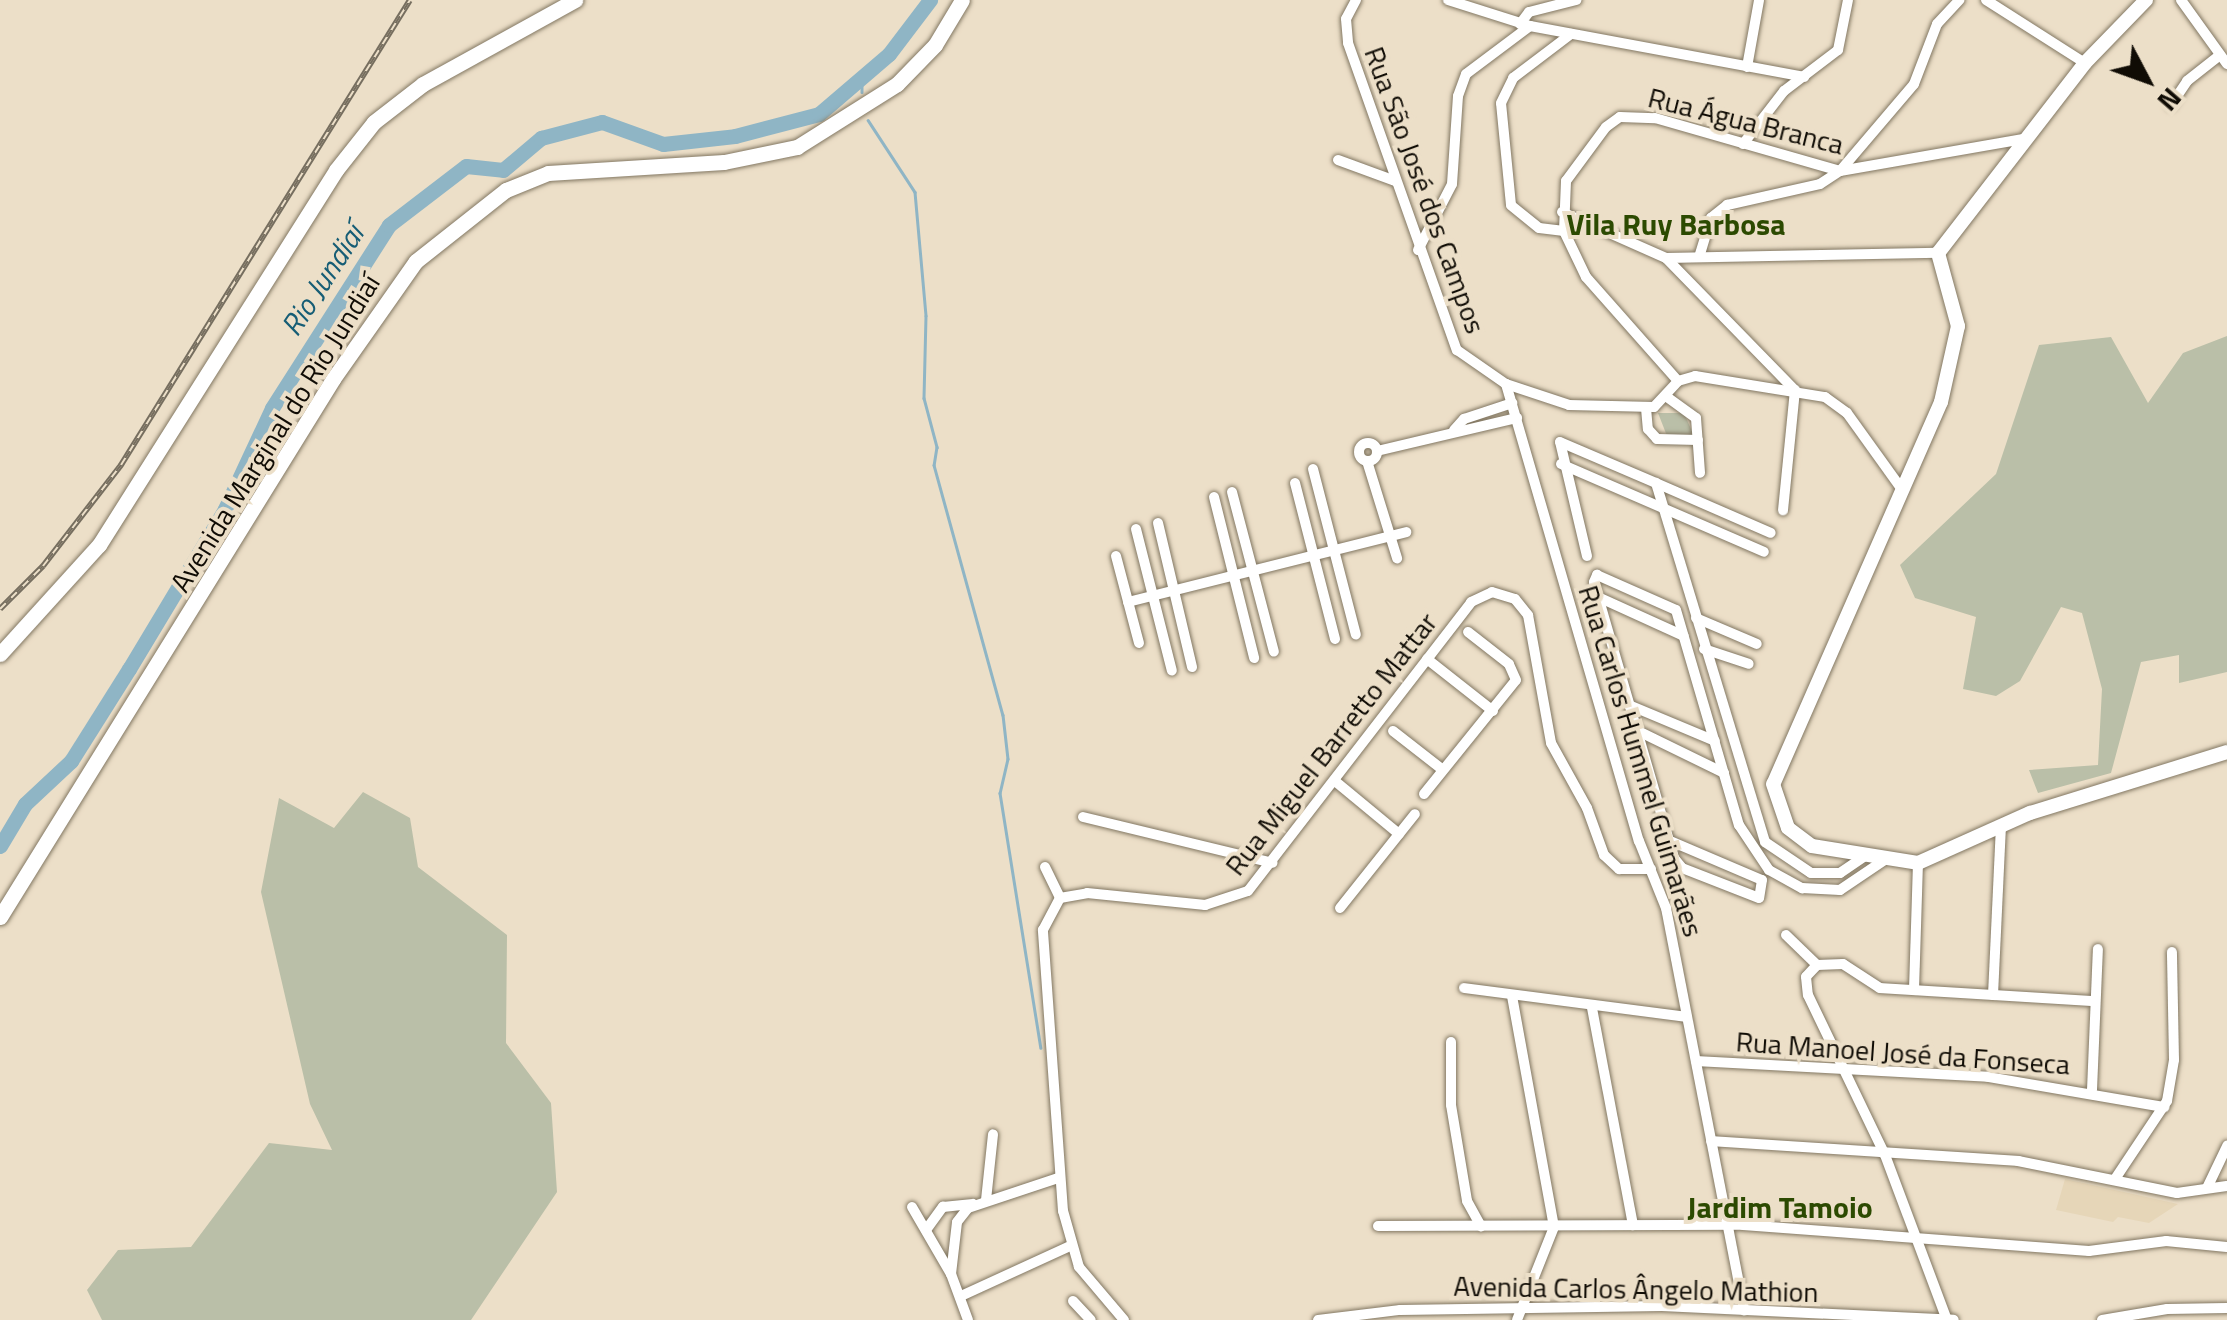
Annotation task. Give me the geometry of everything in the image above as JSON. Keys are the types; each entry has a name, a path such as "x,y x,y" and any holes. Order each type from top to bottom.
{"main road":[{"path":"0,654 99,545 336,170 374,122 423,84 575,0"},
{"name":"Avenida Marginal do Rio Jundiaí","path":"0,917 333,379 416,261 512,186 548,173 724,162 797,148 912,71 962,0"}],"street":[{"name":"Rua São José dos Campos","path":"1356,0 1346,19 1348,43 1418,250 1457,350 1506,384 1540,398 1646,408"},
{"path":"1448,0 1525,25 1804,77"},
{"path":"1418,250 1452,184 1458,96 1466,74 1525,25 1528,12 1576,0"},
{"path":"1747,67 1759,0"},
{"path":"1743,144 1784,91 1838,50 1848,0"},
{"path":"1700,254 1710,218 1726,205 1820,184 1840,171 1914,84 1936,24 1959,0"},
{"path":"1986,0 2085,63"},
{"path":"1938,253 2085,63 2146,0"},
{"path":"2170,105 2187,81 2224,59 2181,0"},
{"path":"1564,232 1539,228 1511,205 1501,103 1513,78 1572,34"},
{"path":"1768,70 1784,91"},
{"name":"Rua Água Branca","path":"1678,381 1586,277 1564,232 1562,212 1571,169 1620,117 1655,118 1840,171 2023,139"},
{"path":"1338,160 1395,181"},
{"path":"1562,212 1666,258 1795,390"},
{"path":"1409,224 1430,229"},
{"path":"1666,258 1700,254 1938,253"},
{"path":"1938,253 1958,326 1941,402 1773,784 1780,815 1800,838 1865,856 1918,863 2001,826 2227,752"},
{"path":"1698,440 1657,440 1648,429 1646,408 1666,398 1678,381 1695,376 1795,390 1840,406 1903,492"},
{"name":"Rua Carlos Hummel Guimarães","path":"1506,384 1666,908 1744,1311"},
{"path":"1782,510 1795,390"},
{"path":"1397,558 1362,446 1377,451 1454,430 1464,419 1514,410 1525,398 1540,398"},
{"path":"1666,398 1696,418 1700,473"},
{"path":"1587,556 1561,464 1561,441 1771,533"},
{"path":"1561,464 1764,552"},
{"path":"1314,470 1356,635"},
{"path":"1295,482 1335,639"},
{"path":"1656,483 1765,842 1811,873 1840,873 1865,856"},
{"path":"1232,492 1274,652"},
{"path":"1214,497 1254,658"},
{"path":"1158,524 1192,667"},
{"path":"1136,528 1172,671"},
{"path":"1128,602 1254,574 1406,532"},
{"path":"1116,556 1139,643"},
{"path":"1668,840 1762,880 1759,898 1679,866 1668,840 1598,597 1594,578 1599,575 1675,608 1746,843 1784,880 1802,888 1840,890 1886,859"},
{"name":"Rua Miguel Barretto Mattar","path":"1060,898 1087,893 1219,904 1248,891 1471,602 1500,592 1528,615 1551,742 1587,808 1604,856 1618,869 1651,869"},
{"path":"1598,597 1684,636"},
{"path":"1696,618 1757,644"},
{"path":"1424,794 1516,675 1468,632"},
{"path":"1704,649 1749,664"},
{"path":"1427,659 1492,710"},
{"path":"1629,704 1715,741"},
{"path":"1636,730 1724,773"},
{"path":"1393,731 1443,770"},
{"path":"1335,781 1399,834"},
{"path":"1340,908 1415,814"},
{"path":"1083,817 1273,863"},
{"path":"1993,995 2001,826"},
{"path":"1914,990 1918,863"},
{"path":"1045,868 1060,898 1048,912 1044,930 1058,1178 1070,1246 1084,1276 1124,1320"},
{"path":"1786,935 1817,965"},
{"path":"2092,1090 2098,949"},
{"path":"2116,1179 2164,1107 2174,1060 2172,952"},
{"path":"1950,1320 1885,1155 1808,995 1806,977 1817,965 1836,962 1870,985 2094,1002"},
{"path":"1464,988 1592,1008 1686,1017"},
{"path":"1512,996 1554,1227 1516,1315"},
{"path":"1592,1008 1633,1225"},
{"path":"1451,1042 1449,1093 1467,1201 1481,1226"},
{"name":"Rua Manoel José da Fonseca","path":"1696,1061 1844,1067 2092,1090 2164,1107"},
{"path":"952,1274 958,1222 980,1202 993,1134"},
{"path":"1711,1140 1885,1155 2018,1161 2161,1191 2227,1186"},
{"path":"2208,1188 2227,1146"},
{"path":"926,1230 942,1208 980,1202 1058,1178"},
{"path":"912,1207 952,1274 968,1320"},
{"path":"1378,1226 1726,1226 2102,1251 2166,1241 2227,1246"},
{"path":"961,1296 1070,1246"},
{"path":"1073,1301 1091,1320"},
{"path":"1662,1306 1662,1320"},
{"name":"Avenida Carlos Ângelo Mathion","path":"1321,1320 1400,1310 1516,1315 1662,1306 1950,1320"},
{"path":"1400,1310 1408,1320"},
{"path":"2102,1320 2222,1312"}],"shaded area":[{"path":"2065,1179 2178,1204 2149,1223 2118,1217 2113,1222 2056,1210"}],"green space":[{"path":"2227,336 2227,672 2179,683 2179,655 2141,662 2111,773 2038,793 2029,770 2098,765 2102,689 2082,613 2061,607 2020,681 1996,696 1963,689 1976,617 1915,598 1900,565 1996,474 2039,345 2111,337 2148,403 2183,353"},
{"path":"1658,413 1684,413 1694,436 1667,436"},
{"path":"363,792 410,818 418,867 507,935 506,1043 551,1103 557,1192 471,1320 102,1320 87,1290 118,1250 191,1247 269,1143 332,1150 310,1104 261,892 279,798 334,828"}],"waterway":[{"name":"Rio Jundiaí","path":"0,846 25,804 71,761 129,669 225,509 272,408 389,225 466,166 503,170 541,138 602,122 663,144 735,136 819,114 889,54 930,0"},
{"path":"862,80 862,92"},
{"path":"868,120 915,192 926,316 924,398 937,447 934,465 1003,715 1008,759 1000,793 1041,1048"}],"railway":[{"path":"0,609 43,566 121,465 410,0"}],"district":[{"name":"Vila Ruy Barbosa","path":"1676,224"},
{"name":"Jardim Tamoio","path":"1780,1207"}]}
